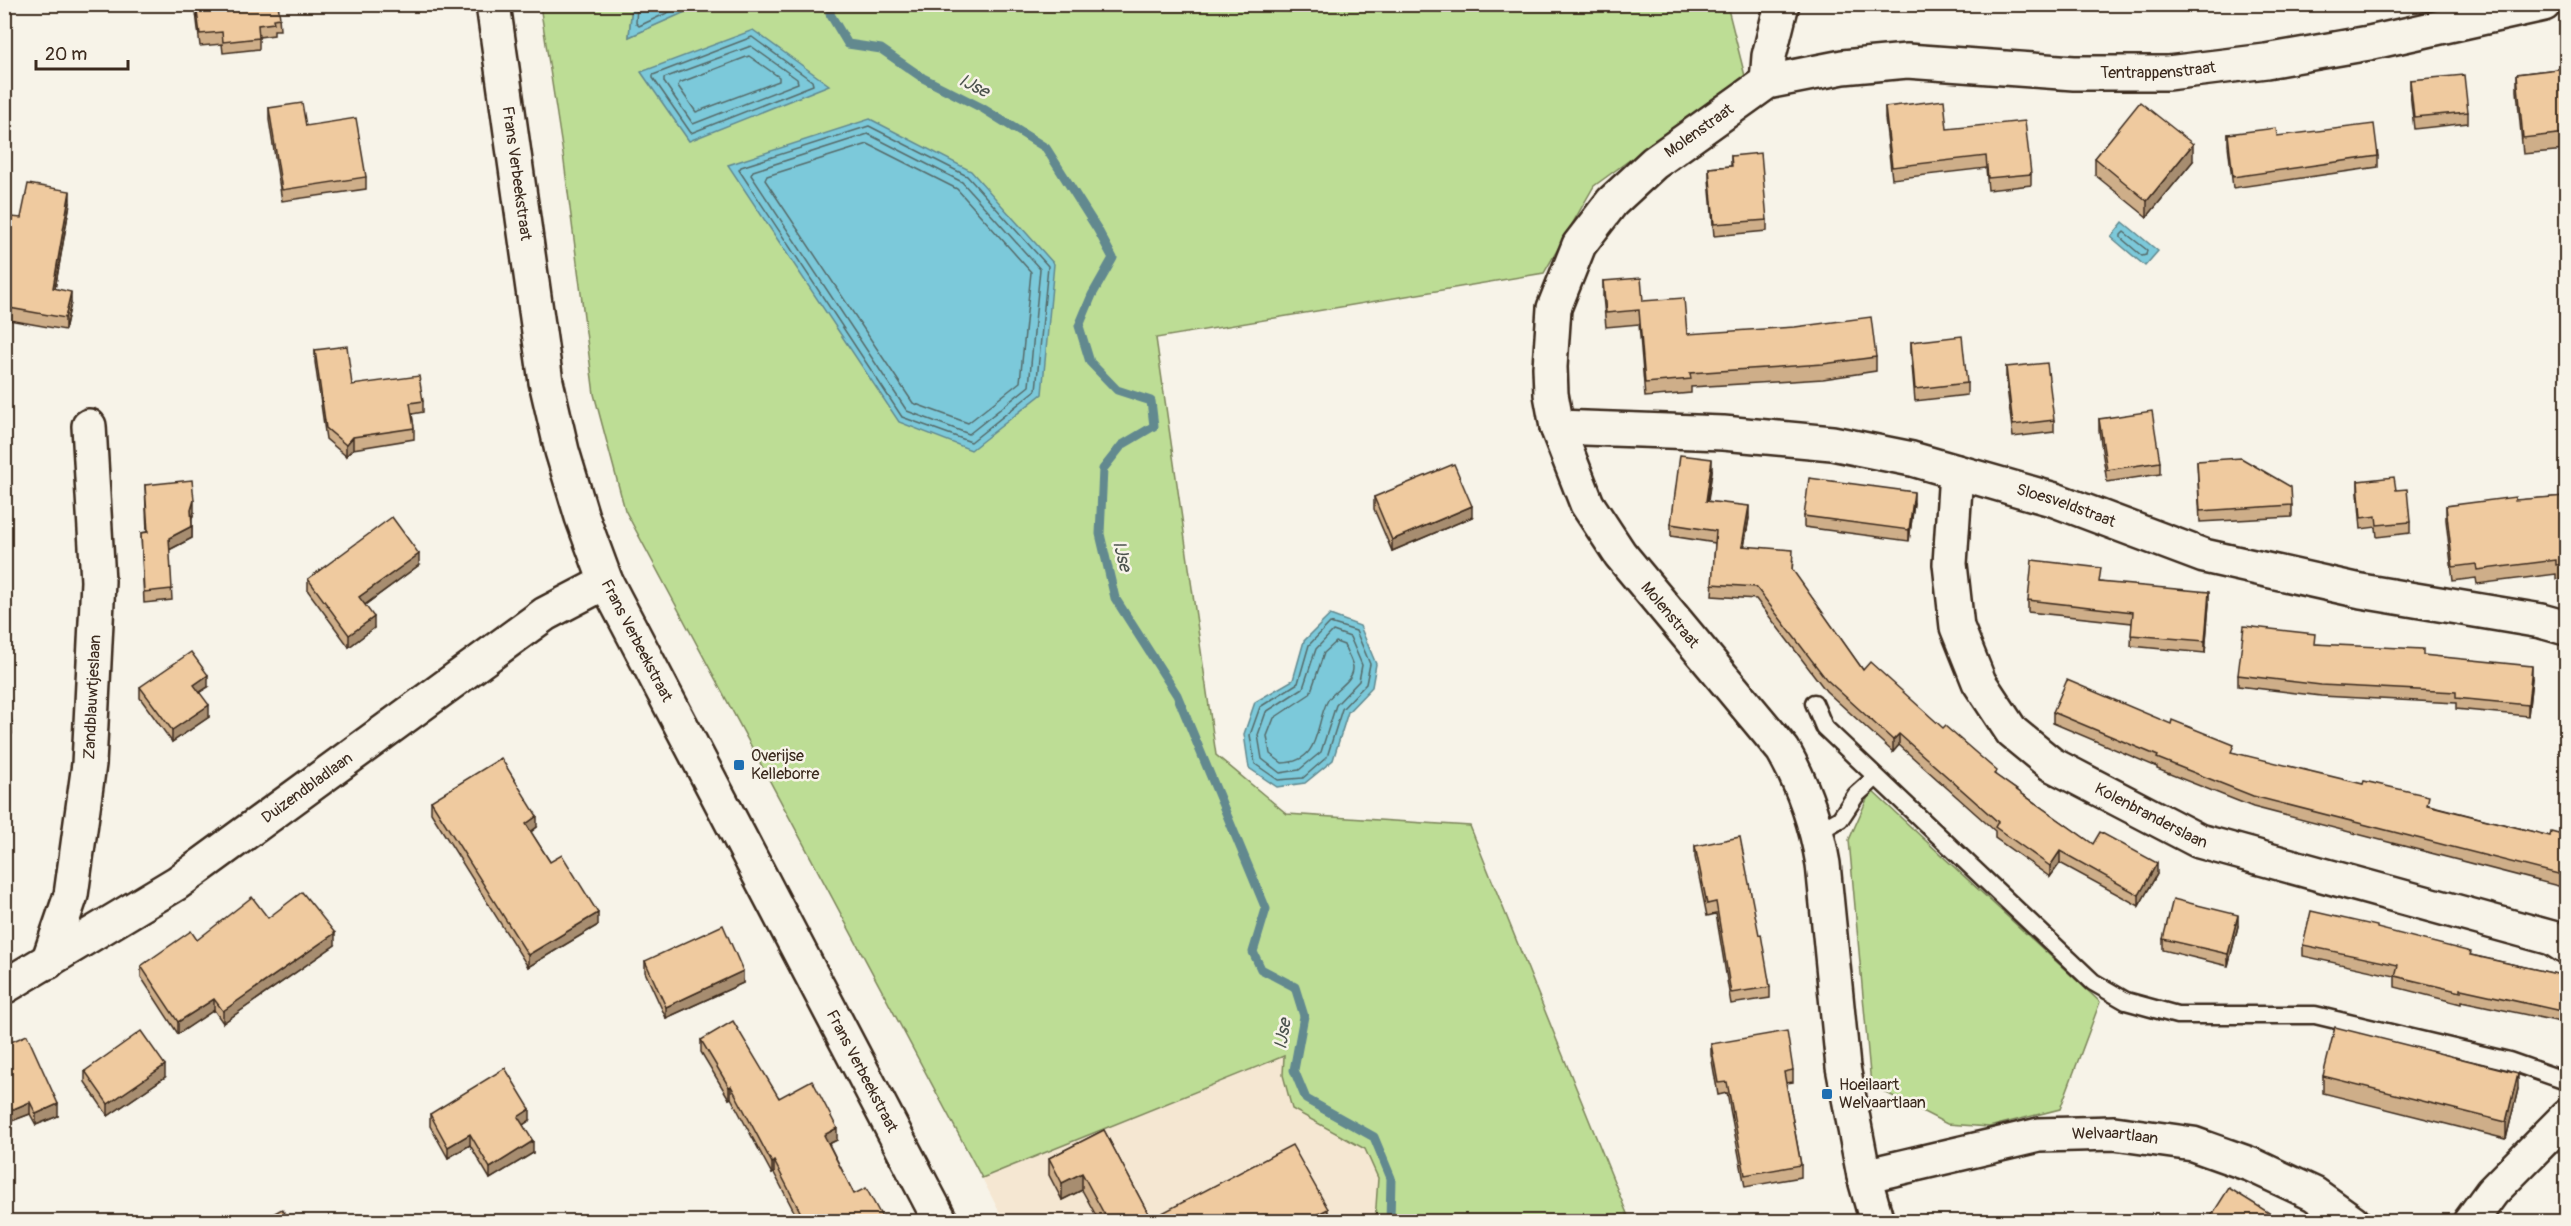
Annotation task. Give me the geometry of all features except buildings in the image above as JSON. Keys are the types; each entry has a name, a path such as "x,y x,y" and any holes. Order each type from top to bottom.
{"street":[{"name":"Frans Verbeekstraat","path":"493,4 546,382 579,506 606,582 941,1221"},
{"path":"1767,82 1769,56 1782,4"},
{"name":"Tentrappenstraat","path":"1767,82 1843,67 1907,61 2074,73 2168,73 2266,61 2369,43 2544,4"},
{"name":"Molenstraat","path":"1767,82 1654,163 1612,202 1579,245 1554,308 1550,368 1551,394 1557,427 1587,504 1620,554 1783,750 1798,777 1817,832 1823,864 1843,1067 1864,1176 1877,1221"},
{"name":"Zandblauwtjeslaan","path":"48,962 71,895 89,764 98,580 89,426"},
{"name":"Sloesveldstraat","path":"1557,427 1723,433 1832,443 1912,459 2055,500 2204,556 2361,591 2541,621 2566,628"},
{"name":"Kolenbranderslaan","path":"1956,472 1950,564 1958,627 1979,682 2012,732 2051,764 2199,841 2552,938 2566,947"},
{"name":"Duizendbladlaan","path":"4,987 177,883 544,614 606,582"},
{"path":"2470,1221 2492,1192 2566,1116"},
{"name":"Welvaartlaan","path":"1864,1176 2039,1135 2115,1133 2193,1144 2252,1165 2314,1194 2353,1221"}],"lane":[{"path":"1814,704 1824,727 1875,777 2093,982 2126,1001 2177,1015 2315,1015 2509,1061 2566,1081"},
{"path":"1817,832 1840,819 1856,795 1875,777"}],"shaded area":[{"path":"1285,1056 1292,1109 1365,1148 1378,1178 1375,1221 1004,1221 982,1178"}],"green space":[{"path":"701,4 1727,5 1745,76 1594,186 1544,273 1156,338 1216,755 1287,814 1470,826 1630,1221 1375,1221 1378,1178 1365,1149 1292,1109 1283,1075 1284,1056 982,1178 625,510 594,394 563,154 540,5 632,5 629,37"},
{"path":"1871,790 2100,1002 2060,1109 1989,1127 1947,1124 1871,1085 1849,840"}],"water":[{"path":"632,4 701,5 629,37"},
{"path":"753,30 829,85 689,141 641,72"},
{"path":"870,119 971,171 1054,264 1042,394 971,450 899,422 728,165"},
{"path":"2123,222 2158,251 2145,266 2111,237"},
{"path":"1330,615 1360,626 1376,664 1372,687 1348,712 1333,760 1305,783 1277,787 1249,768 1244,734 1255,702 1293,680 1304,641"}],"waterway":[{"name":"IJse","path":"831,4 830,14 848,44 881,49 923,78 982,108 1046,148 1113,258 1092,295 1079,326 1090,362 1117,390 1151,401 1154,426 1122,445 1103,469 1100,534 1115,598 1177,695 1266,909 1253,952 1261,969 1295,987 1304,1016 1294,1070 1306,1099 1374,1137 1391,1178 1390,1222"}],"place":[{"name":"Overijse Kelleborre","path":"739,765"},
{"name":"Hoeilaart Welvaartlaan","path":"1827,1094"}]}
